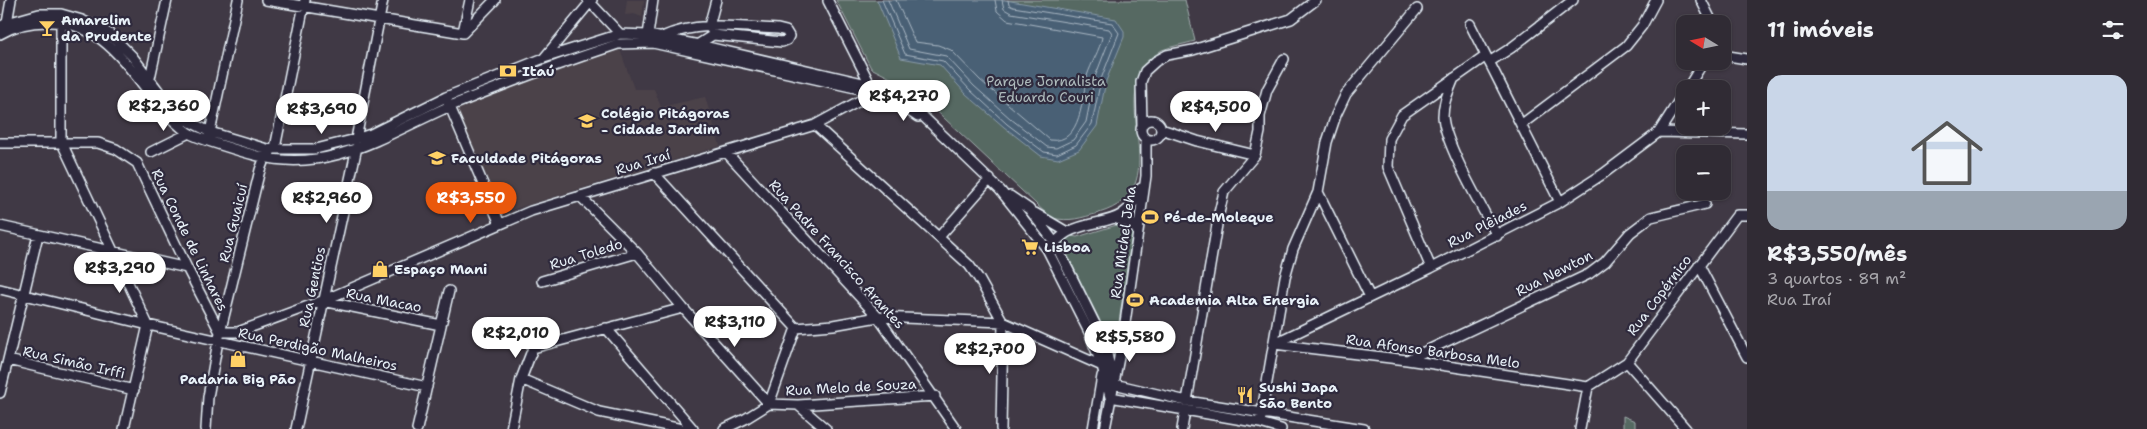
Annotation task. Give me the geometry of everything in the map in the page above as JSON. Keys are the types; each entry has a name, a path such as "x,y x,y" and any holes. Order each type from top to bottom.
{"street":[{"path":"4,25 11,0"},
{"path":"150,78 167,0"},
{"path":"209,135 238,0"},
{"path":"266,0 305,4 379,20 463,33"},
{"path":"356,139 383,0"},
{"path":"463,33 470,0"},
{"path":"463,33 495,0"},
{"path":"648,35 653,0"},
{"path":"716,0 709,26 716,49"},
{"path":"831,0 870,87"},
{"name":"Rua Michel Jeha","path":"1105,429 1122,337 1148,162 1155,136 1141,135 1144,123 1141,107 1141,82 1145,71 1156,61 1167,55 1192,50 1291,19 1316,0"},
{"path":"1431,268 1388,167 1389,146 1396,124 1402,114 1454,78 1511,48 1574,0"},
{"path":"1522,124 1626,46 1642,26 1656,0"},
{"path":"1701,0 1709,15"},
{"path":"542,70 544,58 590,1 620,34"},
{"path":"276,148 305,4"},
{"path":"1260,423 1285,277 1290,258 1318,192 1327,142 1346,94 1417,9"},
{"path":"4,25 30,16 48,14 82,20 110,34 150,78 170,106 179,115 209,135 262,154 316,160 355,151 449,107 542,70 618,44 632,42 653,43 870,87 905,99 990,179 1051,246 1089,332 1110,397 1260,423 1281,429"},
{"path":"0,34 30,22 61,21 81,27 106,41 140,77 150,78"},
{"path":"61,21 61,141 115,252 148,326 124,429"},
{"path":"1470,24 1560,202"},
{"path":"662,37 709,26 778,30 786,31 789,36 787,40 779,42 713,35 699,45 682,49"},
{"path":"699,27 701,36 699,45"},
{"path":"262,154 276,148 316,149 371,134 446,97 544,58 620,34 662,37 854,84"},
{"path":"1731,56 1747,59"},
{"path":"1187,402 1224,192 1255,155 1260,132 1260,116 1267,90 1284,59"},
{"path":"859,62 854,84 861,100"},
{"path":"131,68 166,113 189,133"},
{"path":"1454,78 1444,103 1443,117 1446,130 1452,146 1497,236"},
{"path":"861,100 870,87"},
{"name":"Rua Iraí","path":"238,332 308,307 538,208 815,125 861,100 885,92"},
{"path":"446,97 500,224"},
{"name":"Rua Plêiades","path":"1273,344 1497,236 1560,202 1603,174 1659,132 1676,106"},
{"path":"1144,123 1156,121 1155,136 1172,134 1255,155"},
{"path":"815,125 939,237 974,272 1003,322 1001,429"},
{"path":"1659,132 1747,134"},
{"path":"150,152 189,133 209,135"},
{"path":"355,151 361,141 371,134"},
{"name":"Rua Conde de Linhares","path":"0,143 98,142 116,149 137,163 219,337 238,332"},
{"name":"Rua Gentios","path":"296,429 355,151"},
{"name":"Rua Padre Francisco Arantes","path":"726,152 878,318 935,396 956,429"},
{"name":"Rua Guaicuí","path":"206,429 208,397 219,337 260,170 262,154"},
{"path":"654,173 796,328"},
{"path":"1051,246 1067,232 1117,219 1132,206 1146,176"},
{"path":"939,237 990,179"},
{"path":"1000,190 1067,232"},
{"path":"1318,192 1370,297"},
{"path":"580,196 637,253 683,308 769,404"},
{"name":"Rua Newton","path":"1407,360 1589,274 1605,262 1630,233 1650,217 1704,204"},
{"path":"1029,208 1104,342 1114,384 1187,402 1262,412 1288,419 1361,429"},
{"name":"Rua Copérnico","path":"1588,387 1627,362 1737,215 1746,214"},
{"path":"1117,219 1132,224 1138,232"},
{"path":"0,226 187,268"},
{"path":"0,393 38,235"},
{"name":"Rua Toledo","path":"542,281 637,253"},
{"path":"1699,266 1747,357"},
{"name":"Rua Perdigão Malheiros","path":"0,289 148,326 219,337 310,362 426,387"},
{"path":"417,429 449,291"},
{"name":"Rua Macao","path":"322,301 441,325"},
{"path":"308,307 319,319"},
{"path":"511,429 520,379 533,348 683,308"},
{"path":"796,328 833,325 878,318 1003,322 1102,369"},
{"path":"606,328 693,429"},
{"path":"724,429 769,404 796,328"},
{"path":"1089,332 1104,342 1115,344 1122,337"},
{"name":"Rua Afonso Barbosa Melo","path":"1273,344 1407,360 1588,387"},
{"name":"Rua Simão Irffi","path":"8,360 134,390"},
{"path":"1627,362 1686,429"},
{"path":"1093,429 1102,369"},
{"path":"520,379 599,412 682,429"},
{"path":"1580,429 1588,387"},
{"name":"Rua Melo de Souza","path":"769,404 798,405 935,396"},
{"path":"798,405 826,429"},
{"path":"1182,429 1185,411"},
{"path":"1286,429 1288,419"}],"shaded area":[{"path":"627,0 644,0 642,17 634,14 625,15"},
{"name":"Colégio Pitágoras - Cidade Jardim","path":"620,50 634,89 654,89 661,107 705,97 720,146 504,212 456,110 577,63"}],"green space":[{"name":"Parque Jornalista Eduardo Couri","path":"836,0 1185,0 1195,41 1161,51 1151,60 1139,78 1135,99 1139,165 1135,185 1122,201 1099,213 1064,220 1051,218 914,90 871,68"},
{"path":"1120,224 1130,228 1134,237 1131,240 1117,336 1110,339 1104,334 1101,323 1062,244 1070,236 1077,237"},
{"path":"1623,416 1635,421 1635,429 1623,429"}],"water":[{"path":"877,0 1005,0 1116,19 1124,31 1124,37 1106,81 1097,126 1079,150 1058,159 1041,156 966,94 940,65 901,58"}],"place":[{"name":"Amarelim da Prudente","path":"47,28"},
{"name":"Itaú","path":"508,71"},
{"name":"Colégio Pitágoras - Cidade Jardim","path":"587,121"},
{"name":"Faculdade Pitágoras","path":"437,158"},
{"name":"Pé-de-Moleque","path":"1150,217"},
{"name":"Lisboa","path":"1030,247"},
{"name":"Espaço Mani","path":"380,269"},
{"name":"Academia Alta Energia","path":"1135,300"},
{"name":"Padaria Big Pão","path":"238,359"},
{"name":"Sushi Japa São Bento","path":"1245,395"}]}
